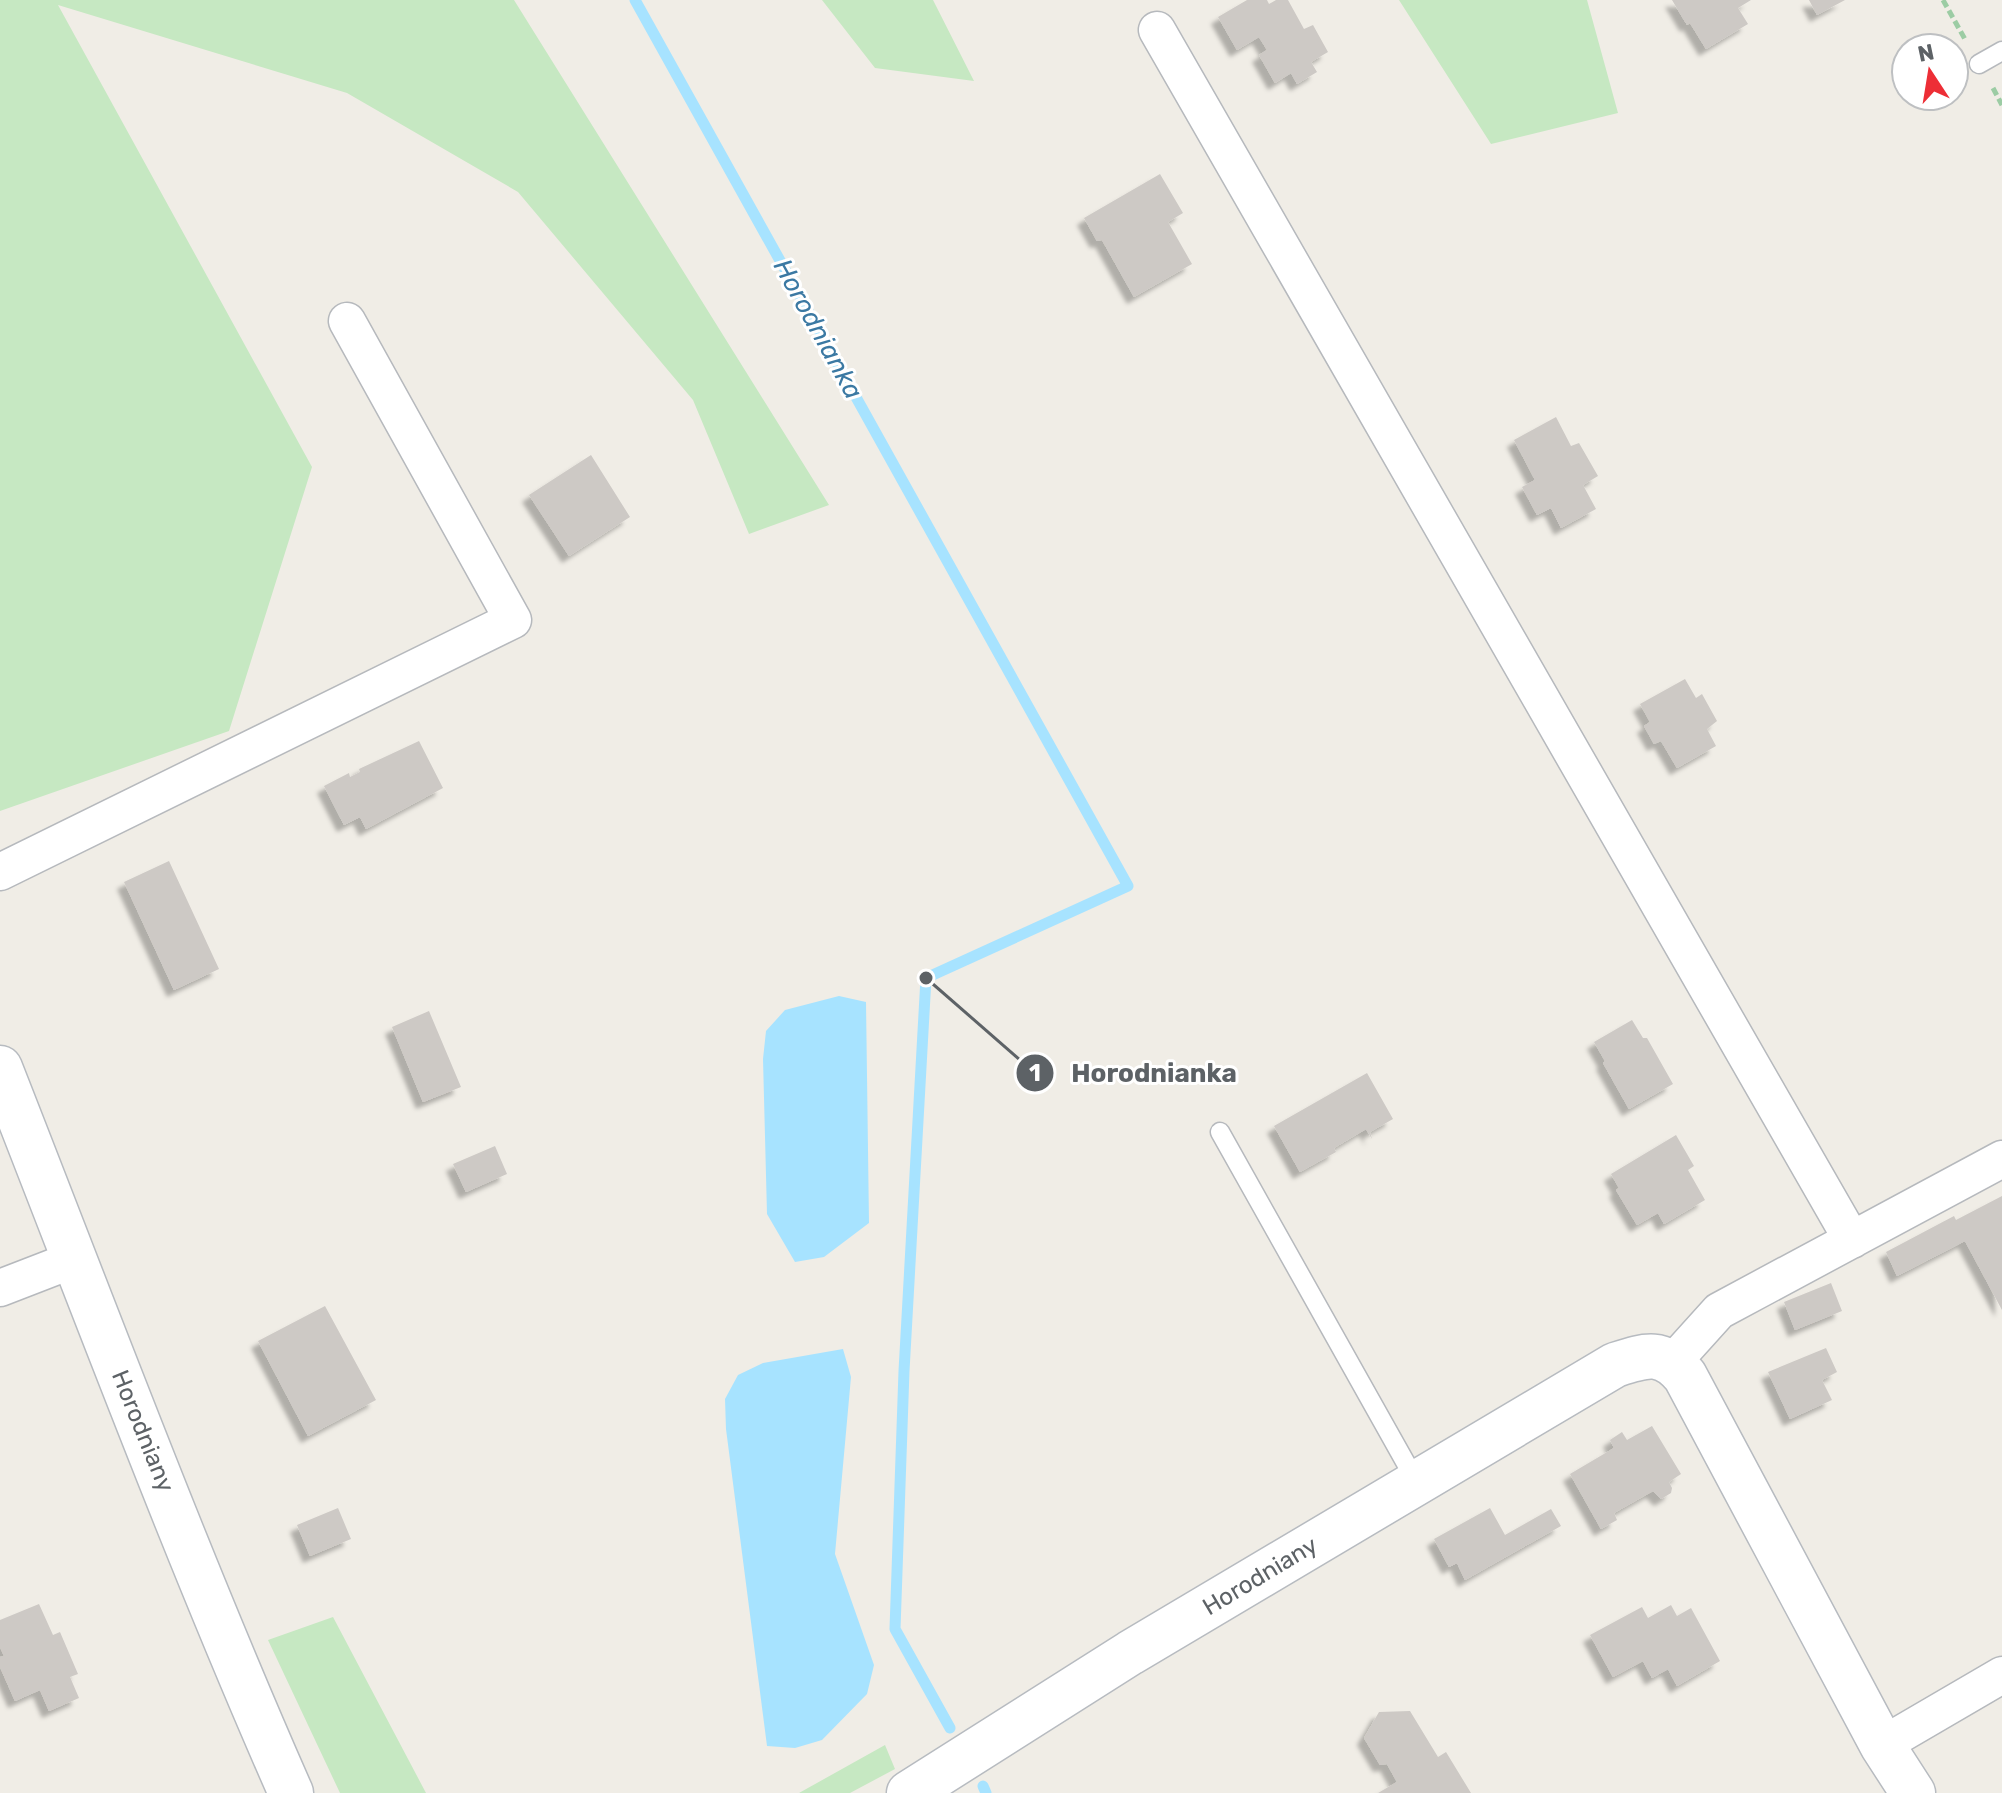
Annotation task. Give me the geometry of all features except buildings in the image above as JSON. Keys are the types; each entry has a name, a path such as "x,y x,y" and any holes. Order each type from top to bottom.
{"street":[{"path":"1157,30 1852,1240"},
{"path":"0,872 513,620 347,321"},
{"name":"Horodniany","path":"0,1068 241,1677 291,1793"},
{"path":"1913,1793 1882,1745 1685,1376 1673,1362 1719,1311 2002,1159"},
{"path":"0,1288 75,1259"},
{"name":"Horodniany","path":"909,1793 1130,1653 1615,1365 1647,1355 1673,1362"},
{"path":"1882,1745 2002,1675"}],"lane":[{"path":"1979,64 2002,51"},
{"path":"1220,1132 1417,1483"}],"green space":[{"path":"0,0 514,0 829,505 749,534 693,400 518,192 347,93 58,5 312,467 229,731 0,811"},
{"path":"822,0 933,0 974,81 875,68"},
{"path":"1399,0 1587,0 1618,113 1491,144"},
{"path":"333,1617 426,1793 340,1793 268,1640"},
{"path":"885,1745 895,1769 850,1793 799,1793"}],"water":[{"path":"839,996 866,1002 869,1223 824,1257 795,1262 767,1214 763,1059 766,1031 785,1010"},
{"path":"843,1349 851,1377 835,1554 874,1665 867,1694 822,1740 795,1748 767,1746 726,1429 725,1399 738,1375 763,1363"}],"waterway":[{"name":"Horodnianka","path":"635,0 1128,886 926,978 904,1371 895,1629 950,1728"},
{"name":"Horodnianka","path":"983,1786 986,1793"}],"place":[{"name":"Horodnianka","path":"926,978"}]}
